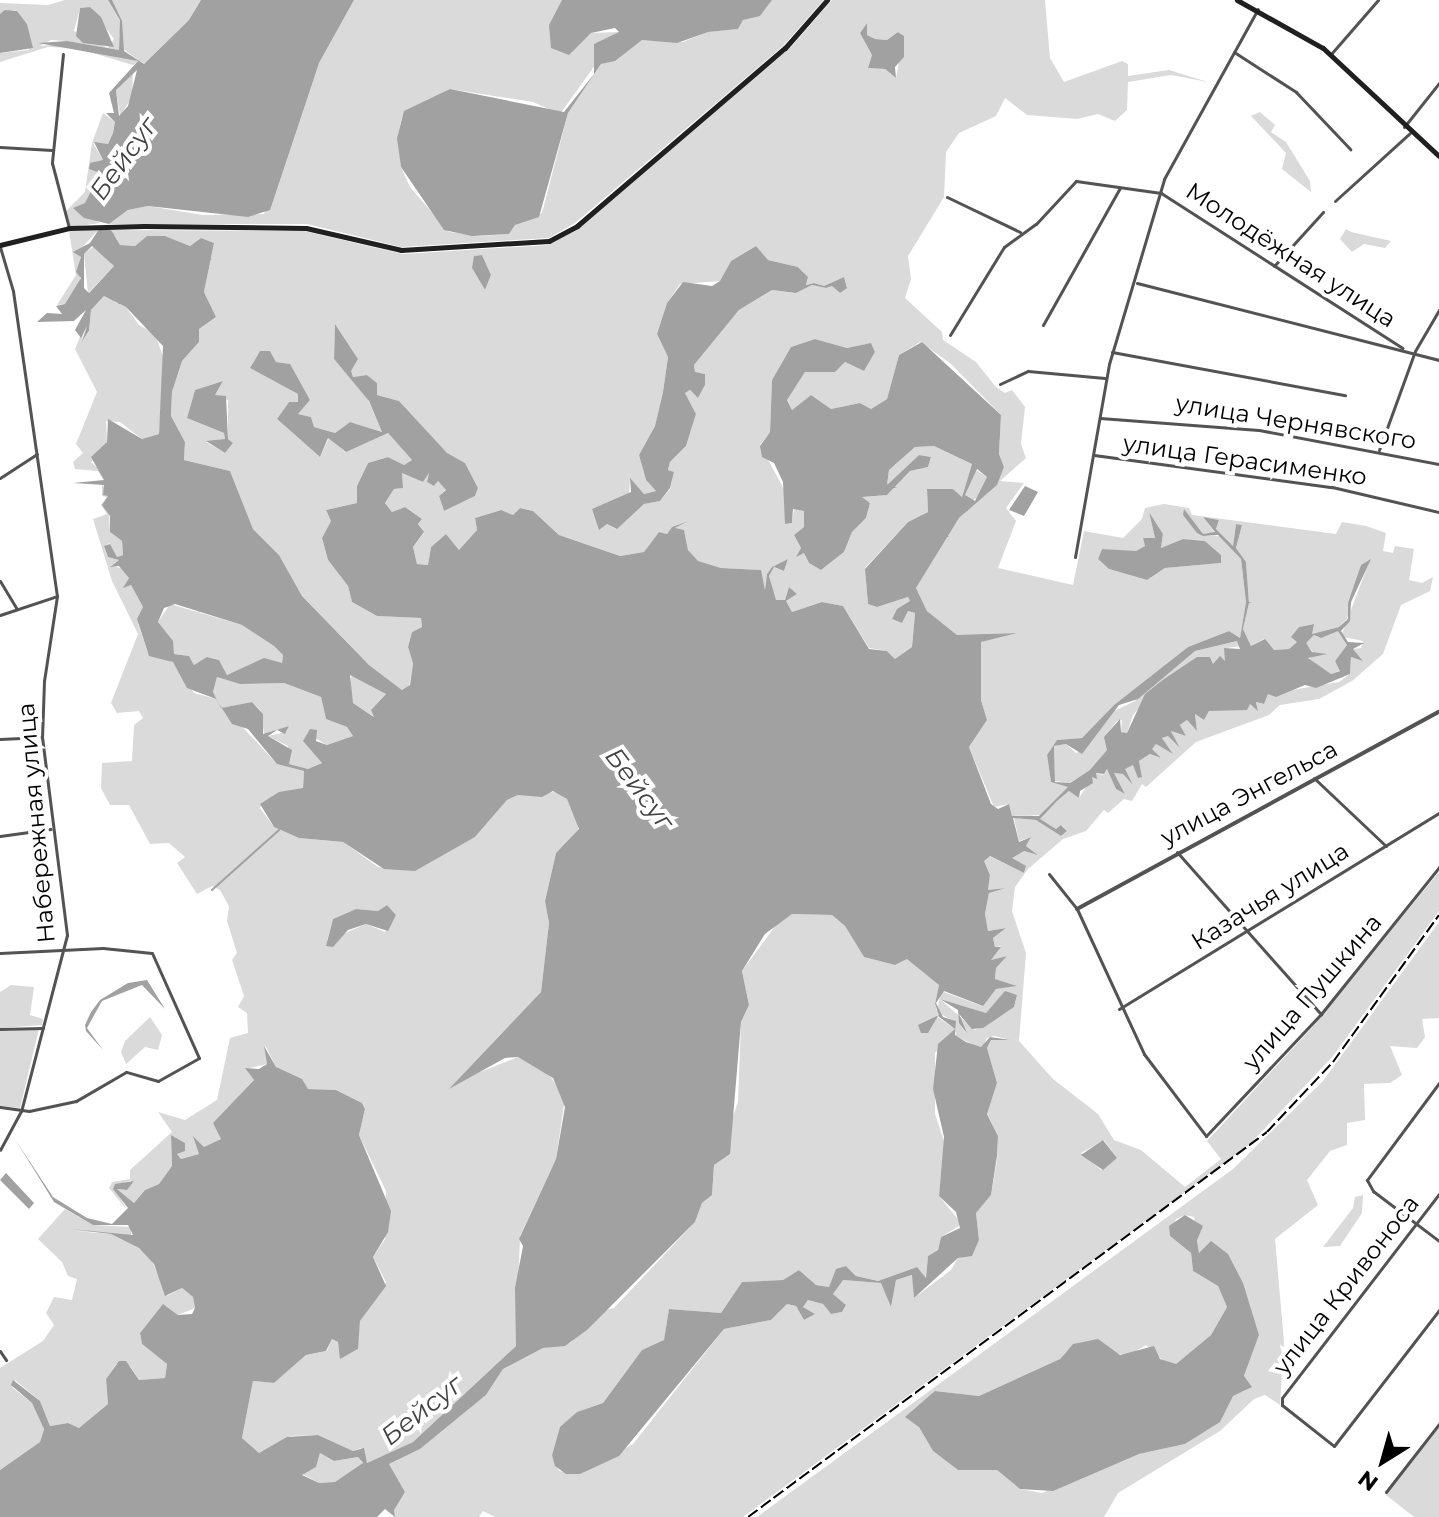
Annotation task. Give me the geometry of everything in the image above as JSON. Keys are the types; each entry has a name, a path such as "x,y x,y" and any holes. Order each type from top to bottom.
{"main road":[{"path":"1,244 69,228 99,226 306,228 401,250 549,241 577,226 785,48 827,0"},
{"path":"1237,0 1253,5 1331,54 1410,133 1439,156"}],"street":[{"path":"1331,54 1378,0"},
{"path":"1075,557 1112,352 1161,193 1175,155 1233,51 1253,5"},
{"path":"1233,51 1296,92 1350,149"},
{"path":"63,54 52,150 69,228"},
{"path":"1404,127 1439,83"},
{"path":"1335,201 1410,133"},
{"path":"0,147 52,150"},
{"name":"Молодёжная улица","path":"950,335 999,253 1020,232 1041,219 1072,181 1161,193 1402,348"},
{"path":"1043,325 1120,187"},
{"path":"947,197 1020,232"},
{"path":"1274,266 1323,212"},
{"name":"Набережная улица","path":"0,1150 21,1111 67,930 51,829 42,737 44,681 57,596 12,284 1,244"},
{"path":"1135,282 1415,351 1439,360"},
{"path":"1379,450 1415,351 1439,310"},
{"path":"1112,352 1345,395"},
{"path":"1000,384 1032,370 1106,378"},
{"name":"улица Чернявского","path":"1100,418 1201,423 1379,450 1439,464"},
{"path":"0,478 37,453"},
{"name":"улица Герасименко","path":"1094,455 1340,488 1439,512"},
{"path":"0,581 17,609"},
{"path":"0,615 57,596"},
{"name":"улица Энгельса","path":"1077,909 1439,712"},
{"path":"0,739 42,737"},
{"path":"1314,778 1386,846"},
{"name":"Казачья улица","path":"1119,1009 1439,813"},
{"path":"0,836 51,829"},
{"path":"1177,852 1321,1014"},
{"name":"улица Пушкина","path":"1119,1009 1153,1069 1206,1136 1321,1014 1439,867"},
{"path":"1049,874 1077,909 1119,1009"},
{"path":"0,953 125,948 155,955 199,1061 158,1081 126,1072 83,1098 21,1111 0,1107"},
{"path":"0,1029 43,1028"},
{"path":"1439,1083 1367,1182 1439,1241"},
{"name":"улица Кривоноса","path":"1439,1194 1282,1398 1285,1408 1334,1446 1439,1310"},
{"path":"0,1351 6,1360"},
{"path":"1386,1492 1439,1424"}],"shaded area":[{"path":"65,0 108,0 120,20 119,50 51,40 40,46 66,44 138,61 133,65 76,48 48,47 0,62 0,53 29,50 30,43 27,24 15,10 0,14 0,3 48,5","holes":["90,7 114,39 108,48 74,31 80,8"]},
{"path":"112,0 201,0 189,20 144,64 123,49"},
{"path":"354,0 562,0 552,24 569,54 591,33 619,32 560,114 533,102 450,89 402,117 398,134 401,167 410,187 449,232 480,236 509,234 515,225 542,213 568,113 601,64 642,40 683,42 707,32 738,29 743,20 760,15 772,0 824,0 783,46 575,223 549,238 401,247 307,224 109,224 128,210 148,206 203,215 264,214 319,63"},
{"path":"832,0 1045,0 1050,58 1064,82 1122,61 1128,64 1128,76 1169,70 1208,82 1171,75 1128,82 1127,110 1115,121 1098,114 1077,119 1027,115 1005,98 996,116 959,133 946,152 944,197 908,256 911,279 905,298 942,332 943,340 976,362 996,387 1005,393 1012,390 1025,407 1021,444 1026,458 1000,481 1024,483 1006,508 1016,521 998,568 1073,585 1084,531 1123,538 1142,519 1145,508 1164,504 1189,508 1192,515 1336,534 1342,522 1366,526 1386,533 1383,551 1393,553 1395,546 1414,549 1409,580 1422,583 1433,577 1430,591 1401,605 1383,654 1352,681 1319,699 1280,705 1269,715 1196,742 1146,787 1142,784 1132,801 1124,799 1108,813 1104,810 1086,831 1063,839 1028,869 1015,887 1012,911 1026,953 1019,1041 1053,1079 1098,1114 1114,1140 1141,1150 1185,1187 1221,1159 1207,1141 1308,1032 1439,872 1439,911 1333,1056 1249,1145 743,1517 495,1517 483,1511 479,1517 395,1517 393,1510 405,1492 389,1464 420,1449 486,1395 503,1369 543,1348 570,1343 601,1311 614,1308 695,1222 702,1203 712,1195 714,1165 730,1154 729,1128 738,1102 741,1022 749,1005 742,971 779,921 792,914 832,915 845,926 864,957 895,965 907,959 914,962 939,985 935,1004 937,1011 941,991 982,1006 996,989 1016,986 995,979 996,968 1007,956 991,960 1001,946 995,947 993,938 1006,928 988,931 985,914 989,893 1006,888 988,890 990,875 984,861 989,856 1024,873 1026,867 1011,858 1024,851 1038,855 1026,846 1031,837 1019,841 1014,818 1036,820 1061,836 1067,831 1062,825 1056,829 1039,819 1057,801 1069,791 1079,798 1095,773 1103,775 1108,769 1116,789 1125,794 1114,773 1123,774 1133,785 1124,769 1133,765 1142,777 1139,761 1150,754 1160,758 1151,749 1156,744 1173,754 1162,738 1168,736 1180,748 1171,731 1186,736 1180,725 1187,720 1197,731 1195,714 1204,720 1209,711 1250,704 1258,710 1256,702 1263,704 1268,694 1339,682 1350,674 1351,657 1362,660 1353,649 1361,648 1363,641 1343,637 1347,645 1335,661 1341,670 1331,674 1309,660 1313,652 1305,643 1314,635 1321,638 1337,630 1342,634 1369,562 1361,565 1347,619 1339,627 1312,634 1313,624 1299,627 1293,636 1297,642 1289,649 1274,650 1264,639 1251,646 1243,629 1249,603 1246,562 1236,548 1242,525 1236,524 1233,546 1216,529 1219,520 1203,517 1215,533 1203,534 1190,524 1203,536 1220,536 1241,559 1246,602 1240,638 1229,631 1188,647 1114,705 1082,738 1057,740 1047,755 1051,782 1069,787 1042,815 1012,816 1009,804 994,807 969,747 987,720 981,700 981,641 1016,633 957,635 927,611 916,588 959,518 997,484 1004,467 999,454 1001,415 950,363 920,342 899,355 887,399 871,409 860,403 831,409 811,395 792,410 787,399 805,372 835,372 845,362 864,371 875,352 871,343 847,348 815,339 791,347 772,380 770,432 760,445 785,491 785,524 792,523 794,509 804,511 804,527 794,535 801,548 797,556 804,553 809,563 821,570 844,552 852,532 866,518 870,503 862,497 887,495 910,471 928,467 931,457 919,455 887,485 889,470 915,447 934,446 972,464 962,497 953,489 927,489 928,512 908,522 865,568 868,604 877,607 908,597 910,601 892,619 902,623 908,611 915,613 912,647 895,659 887,651 869,648 843,606 822,602 792,612 786,601 797,594 789,587 785,600 775,600 769,576 773,567 784,571 788,559 772,567 767,574 765,590 760,570 721,568 697,561 688,550 684,531 674,529 687,521 672,527 667,534 659,532 644,552 620,556 559,535 533,511 520,508 513,515 500,510 475,518 477,530 459,550 446,534 431,547 428,565 417,564 413,547 424,533 418,524 422,519 405,507 392,512 385,503 394,489 403,488 402,473 423,482 429,473 427,482 434,486 438,481 446,489 439,496 444,511 475,496 478,488 465,463 446,453 399,401 377,395 377,383 367,375 353,377 350,371 358,359 335,324 334,359 366,395 382,432 350,422 335,433 314,427 311,417 298,414 310,400 289,364 276,362 270,351 260,351 250,368 298,394 298,402 289,402 277,419 320,457 329,438 345,452 388,433 412,460 404,465 388,457 368,463 357,486 357,503 326,510 331,521 322,538 328,560 348,586 352,602 377,616 421,618 422,627 412,632 408,647 413,662 409,687 402,690 369,665 302,596 279,555 253,529 230,471 184,460 185,442 171,416 172,392 182,361 199,342 199,329 216,317 204,292 214,243 201,238 190,246 165,236 147,236 135,246 120,245 111,230 304,231 403,254 548,245 577,230 791,47","holes":["867,23 867,35 875,39 887,40 898,32 904,36 896,78 885,69 868,68 872,55 860,33","756,246 768,260 798,267 808,277 806,285 814,283 824,286 844,277 847,287 840,293 832,286 826,288 812,285 796,293 772,290 739,310 694,365 695,373 705,374 705,385 698,398 690,390 685,393 696,414 686,446 670,462 668,470 674,472 670,489 660,501 644,504 616,529 607,524 599,528 592,509 629,494 630,479 644,494 656,491 646,480 639,455 655,426 663,392 668,357 657,334 667,303 680,284 721,281 731,261","482,255 491,275 485,290 472,268 475,256","223,381 215,395 228,400 228,439 233,443 225,453 206,442 225,439 224,433 187,418 195,390","1149,512 1163,534 1161,548 1183,539 1205,541 1221,555 1221,563 1165,568 1147,580 1109,569 1098,559 1102,549 1135,552 1145,546 1143,538 1155,538","1005,992 1017,995 1014,1007 975,1030 940,999 986,1013","940,1014 955,1021 956,1036 976,1046 983,1047 987,1038 994,1036 1011,1040 991,1040 987,1048 997,1083 987,1113 998,1136 997,1161 991,1195 976,1213 979,1240 972,1255 958,1258 951,1270 914,1298 913,1275 896,1280 891,1307 882,1283 842,1280 833,1294 846,1305 842,1312 831,1314 823,1304 808,1300 803,1307 815,1314 804,1320 796,1306 787,1304 771,1320 724,1329 633,1444 580,1474 559,1471 552,1455 560,1428 577,1412 603,1403 642,1350 664,1341 669,1309 721,1313 742,1282 783,1280 799,1270 816,1285 829,1287 836,1270 846,1266 856,1276 878,1281 917,1267 926,1278 928,1256 938,1250 941,1237 962,1224 939,1196 944,1141 935,1114 935,1053 955,1029 936,1016","1104,1140 1117,1158 1101,1170 1081,1153"]},
{"path":"133,70 132,97 120,116 116,90"},
{"path":"1260,112 1275,125 1271,132 1286,142 1310,181 1311,192 1282,169 1286,153 1251,116"},
{"path":"103,113 115,122 113,133 108,144 93,143 103,160 100,173 85,204 74,208 100,223 71,227 64,213 85,192 92,143"},
{"path":"99,229 78,252 82,260 76,272 81,274 79,285 65,304 57,305 76,275 69,231"},
{"path":"1346,229 1391,241 1385,248 1364,244 1352,252 1340,239"},
{"path":"94,246 114,266 88,293 84,254"},
{"path":"104,296 126,307 139,325 155,334 164,359 159,434 142,439 120,422 106,421 107,442 91,462 98,468 104,481 98,471 75,469 73,462 83,453 76,444 97,392 75,349 85,325 82,340 89,332 91,310"},
{"path":"976,470 987,477 981,495 972,501 965,495"},
{"path":"102,483 108,496 110,532 122,541 123,555 117,557 109,543 104,547 108,557 119,560 111,566 122,568 129,578 124,587 131,585 143,607 138,624 148,653 173,662 194,693 216,699 277,764 304,771 303,788 263,802 260,808 274,827 299,838 343,842 378,867 410,870 475,837 507,800 518,795 556,792 567,799 578,825 578,832 556,853 545,901 549,923 541,992 457,1081 518,1057 548,1073 565,1098 556,1159 520,1236 516,1346 413,1442 367,1463 361,1448 353,1451 318,1435 291,1436 259,1453 242,1438 253,1381 274,1383 306,1355 327,1351 332,1339 338,1342 341,1358 357,1350 360,1321 386,1282 373,1257 385,1239 386,1191 359,1135 365,1109 362,1103 336,1090 308,1089 276,1067 265,1045 267,1064 246,1069 254,1080 214,1123 221,1139 204,1147 194,1137 199,1154 181,1159 177,1154 185,1143 171,1135 172,1166 159,1184 145,1190 134,1203 117,1189 125,1190 132,1180 114,1187 127,1210 109,1188 112,1182 130,1179 130,1170 172,1132 158,1112 185,1120 217,1100 230,1038 248,1033 247,1013 238,1007 244,996 232,960 237,953 227,921 229,906 220,890 212,886 197,894 177,863 185,857 169,843 150,844 129,805 110,805 101,788 102,763 132,761 134,725 143,718 139,711 117,713 111,703 138,634 112,581 93,519 107,514 101,505 107,497 102,496","holes":["387,905 396,915 385,932 366,924 327,941 333,919 356,909 378,911"]},
{"path":"170,604 242,625 274,646 283,655 282,663 261,662 227,675 219,660 208,657 194,665 189,656 174,654 158,622"},
{"path":"1237,641 1242,646 1227,648 1226,661 1213,664 1210,657 1188,664 1164,679 1133,715 1127,733 1121,732 1122,720 1117,721 1107,734 1107,750 1090,771 1069,783 1055,781 1054,746 1066,744 1076,753 1085,749 1110,713 1135,701 1162,674 1195,651"},
{"path":"352,674 386,694 371,710 375,717 353,703 348,691"},
{"path":"217,677 241,684 284,683 321,697 326,719 347,727 353,736 327,745 308,734 304,741 322,763 308,769 289,764 288,746 268,736 286,732 289,726 264,734 261,711 252,702 221,708 213,692"},
{"path":"1439,922 1439,1018 1422,1019 1425,1037 1417,1048 1390,1046 1402,1075 1390,1083 1364,1084 1365,1120 1347,1123 1347,1145 1330,1151 1307,1180 1318,1205 1275,1239 1284,1342 1280,1405 1265,1395 1254,1399 1220,1431 1118,1493 1104,1517 757,1517 1233,1169 1323,1081","holes":["1185,1215 1194,1217 1199,1253 1234,1266 1259,1335 1244,1376 1246,1390 1232,1396 1215,1425 1185,1444 1139,1454 1042,1493 1020,1489 997,1470 958,1470 933,1451 919,1427 935,1391 979,1396 1060,1359 1068,1349 1129,1355 1146,1345 1168,1365 1176,1364 1211,1335 1227,1307 1218,1286 1193,1271 1191,1253 1170,1236 1176,1219"]},
{"path":"11,985 34,987 30,1015 43,1019 42,1025 0,1028 0,992"},
{"path":"150,1017 162,1035 158,1050 145,1047 126,1064 121,1052 125,1041"},
{"path":"39,1029 20,1108 0,1106 0,1031"},
{"path":"1363,1195 1362,1213 1340,1246 1323,1247 1353,1208 1355,1197"},
{"path":"65,1209 93,1225 131,1227 131,1237 111,1233 73,1231 111,1234 139,1248 151,1259 167,1296 182,1288 193,1297 195,1308 178,1315 166,1306 160,1308 140,1333 142,1344 167,1364 165,1378 139,1380 130,1366 116,1364 106,1379 108,1404 79,1428 68,1423 50,1426 40,1401 15,1380 13,1388 32,1403 44,1428 40,1442 0,1470 0,1368 43,1341 54,1325 46,1313 54,1297 72,1300 77,1279 68,1276 62,1262 38,1239"},
{"path":"1439,1427 1439,1517 1414,1517 1386,1495"},
{"path":"320,1453 334,1461 358,1457 363,1464 335,1482 319,1483 302,1474 316,1467"}],"water":[{"name":"Бейсуг","path":"108,0 112,0 122,21 124,51 144,64 189,20 201,0 354,0 319,63 270,210 248,217 148,206 128,210 109,224 84,218 73,208 85,203 100,173 89,169 90,163 103,160 94,142 108,144 113,133 115,122 106,113 114,113 109,93 138,61 38,43 67,41 119,50 120,20","holes":["137,70 128,106 119,116 116,90"]},
{"path":"562,0 772,0 760,16 743,20 738,29 708,32 677,43 642,40 615,61 601,64 568,113 539,217 515,225 509,234 472,236 444,230 401,167 397,138 404,111 450,89 564,112 594,74 594,44 619,32 615,28 591,33 569,55 551,48 549,25"},
{"path":"90,7 101,17 114,47 83,43 76,36 80,8"},
{"path":"5,10 17,11 27,24 33,48 0,53 0,14"},
{"path":"867,23 867,35 875,39 887,40 898,32 904,36 904,57 895,67 896,78 885,69 868,68 872,55 860,33"},
{"name":"Бейсуг","path":"99,229 111,230 120,245 135,246 147,236 165,236 190,246 201,238 214,243 204,292 216,317 199,329 199,342 182,361 172,392 171,416 185,442 184,460 230,471 253,529 279,555 302,596 369,665 402,690 410,685 413,663 408,647 412,632 422,627 421,618 377,616 352,602 348,586 328,560 322,538 331,521 326,510 357,503 357,486 368,463 388,457 404,465 412,460 388,433 346,452 328,438 320,457 277,419 289,402 298,402 298,394 250,368 260,351 270,351 276,362 290,364 310,400 298,414 311,417 314,427 335,433 350,422 382,432 369,401 334,359 335,324 358,359 351,371 353,377 367,375 377,383 377,395 399,401 447,453 465,463 478,488 475,496 444,511 439,496 446,490 438,481 434,486 427,482 429,473 423,482 402,473 403,488 394,489 385,503 392,512 405,507 422,519 418,524 424,532 413,547 417,564 428,565 431,547 446,534 459,550 477,530 475,518 501,510 513,515 520,508 533,511 559,535 620,556 644,552 659,532 667,534 672,527 688,521 675,528 684,530 688,550 698,561 721,568 761,570 765,590 767,574 772,567 788,559 784,571 774,567 769,576 776,600 785,600 789,587 797,594 786,601 792,612 822,602 843,606 869,649 887,651 895,659 912,647 915,613 908,611 902,623 892,619 897,609 910,601 908,597 877,607 868,604 865,569 908,522 928,512 927,489 953,489 962,497 972,464 934,446 915,447 889,470 887,485 919,455 931,457 928,467 910,471 887,495 862,497 870,503 866,518 852,532 844,552 821,570 809,563 804,553 796,557 801,548 794,535 804,527 804,511 793,509 792,523 785,524 783,482 774,463 762,457 760,446 770,432 772,380 791,347 815,339 847,348 871,343 875,352 864,371 845,362 835,372 805,372 787,400 792,410 811,395 831,409 860,403 871,409 887,399 899,355 922,342 1001,415 999,454 1004,467 997,485 959,518 916,588 927,611 957,635 1017,633 981,642 981,700 987,720 969,747 991,804 998,809 1009,804 1012,816 1039,816 1068,787 1051,782 1047,755 1057,740 1082,738 1114,705 1188,647 1229,631 1240,638 1246,602 1241,559 1218,535 1203,536 1197,533 1183,515 1184,509 1203,534 1215,532 1203,517 1219,520 1216,529 1233,546 1236,524 1242,525 1236,548 1246,562 1249,603 1243,629 1251,646 1265,639 1274,650 1289,649 1297,642 1291,637 1299,627 1314,624 1312,634 1339,627 1348,619 1348,603 1361,565 1371,559 1351,602 1350,621 1341,631 1348,642 1364,643 1353,649 1363,661 1351,657 1350,674 1316,688 1305,685 1276,697 1268,694 1264,704 1256,702 1258,711 1250,704 1247,710 1209,711 1204,720 1195,714 1197,731 1187,720 1180,725 1186,736 1171,731 1180,748 1168,736 1162,738 1173,754 1156,744 1152,749 1161,758 1150,754 1139,761 1142,777 1138,778 1133,765 1125,769 1133,785 1123,774 1114,773 1125,794 1116,789 1107,769 1104,774 1096,773 1097,779 1092,777 1093,783 1080,791 1079,798 1069,791 1057,801 1040,819 1056,829 1061,825 1067,831 1061,836 1036,820 1013,818 1019,842 1031,837 1026,846 1038,855 1024,851 1012,858 1026,866 1024,873 990,856 984,861 990,875 988,890 1006,888 989,893 985,914 988,931 1006,928 993,938 995,947 1001,947 991,960 1007,956 996,968 995,979 1017,986 996,989 983,1006 944,991 936,1003 943,1017 956,1021 955,1035 966,1042 981,1047 990,1037 1011,1040 991,1040 987,1048 997,1083 987,1114 998,1136 997,1156 991,1195 976,1213 979,1240 972,1256 958,1258 914,1298 912,1275 896,1280 891,1307 881,1283 843,1280 833,1294 846,1305 842,1312 831,1314 823,1304 808,1300 803,1307 815,1314 804,1320 796,1306 787,1304 771,1320 724,1329 619,1456 580,1474 566,1474 555,1466 552,1455 560,1427 577,1412 603,1403 642,1350 664,1340 669,1309 721,1313 742,1282 783,1280 799,1270 816,1285 829,1287 836,1269 846,1266 856,1276 878,1281 917,1267 926,1278 928,1256 938,1250 941,1237 960,1228 956,1212 939,1196 944,1137 933,1089 938,1044 955,1029 938,1016 928,1033 921,1033 918,1025 939,1015 935,1004 939,985 907,959 895,965 864,957 845,926 832,915 792,914 765,934 742,971 749,1005 741,1022 730,1154 714,1165 712,1195 702,1203 695,1222 587,1330 565,1346 543,1348 503,1369 486,1395 420,1449 389,1464 405,1492 394,1510 395,1517 385,1509 377,1517 0,1517 0,1470 40,1442 44,1429 32,1403 11,1385 13,1380 40,1401 50,1426 68,1423 79,1428 108,1404 106,1379 119,1361 126,1361 139,1380 165,1378 167,1364 142,1344 140,1333 163,1304 178,1315 192,1314 195,1308 193,1297 182,1288 165,1296 154,1264 139,1248 111,1234 71,1229 133,1235 128,1225 93,1225 54,1202 15,1139 53,1197 87,1218 112,1224 128,1208 113,1189 115,1184 134,1181 127,1190 117,1189 134,1203 145,1190 159,1184 172,1166 171,1135 185,1143 185,1151 177,1154 181,1159 199,1154 193,1136 204,1147 221,1139 213,1123 254,1080 245,1068 259,1069 267,1064 264,1046 276,1067 302,1079 308,1089 336,1090 362,1103 365,1109 359,1135 391,1211 388,1232 373,1257 386,1286 360,1321 358,1349 340,1359 338,1342 332,1339 326,1351 306,1355 274,1383 253,1381 242,1438 259,1453 287,1437 318,1435 353,1451 364,1448 367,1463 413,1442 516,1346 515,1288 523,1246 519,1239 556,1159 565,1107 553,1078 518,1057 505,1058 449,1089 541,992 549,923 545,901 556,853 579,829 567,799 553,791 542,797 518,795 507,800 475,837 415,871 384,869 343,842 299,838 274,827 260,804 279,792 303,788 304,771 277,764 248,729 232,724 222,708 252,702 263,714 263,734 289,726 285,734 277,730 268,736 292,750 289,764 308,769 322,763 303,741 310,729 317,730 316,741 327,745 353,736 347,727 326,719 321,697 284,683 240,684 217,677 213,692 218,703 216,699 187,688 173,662 149,656 137,619 143,607 131,585 123,588 129,578 119,566 110,567 119,560 108,557 104,546 110,544 117,557 123,555 122,541 110,532 110,516 102,505 108,496 103,495 104,485 73,483 104,480 91,457 107,442 108,419 142,439 159,434 163,346 126,307 104,296 91,310 89,331 82,341 87,326 81,338 75,330 86,310 74,321 37,322 47,313 62,314 56,306 65,304 81,278 76,272 81,257 73,252 90,243","holes":["92,246 114,266 89,293 84,288 84,254","977,469 987,477 975,501 965,495","175,604 242,625 274,646 283,655 282,663 264,658 227,675 219,660 207,657 194,665 189,656 174,654 173,641 158,622 164,608","1338,631 1347,645 1335,661 1340,671 1331,674 1308,658 1327,654 1312,652 1306,643 1314,635 1321,638","1237,641 1240,649 1224,648 1225,661 1220,656 1213,664 1210,657 1197,657 1164,679 1145,694 1127,733 1121,732 1120,719 1104,737 1107,750 1090,770 1070,783 1055,782 1054,746 1066,744 1082,754 1119,705 1138,699 1195,651","350,675 386,694 371,710 374,717 353,703","320,1453 334,1461 358,1457 363,1463 335,1482 319,1483 302,1475 316,1467"]},
{"path":"756,246 768,260 798,267 808,277 806,285 814,283 824,286 844,277 847,288 840,293 832,286 826,288 812,285 796,293 772,290 739,310 694,365 695,372 705,374 705,385 698,398 690,390 685,393 696,414 686,446 670,462 668,470 674,472 670,488 660,501 644,504 617,529 607,524 599,530 592,509 631,492 630,478 644,494 656,491 646,480 639,455 655,426 663,392 668,357 657,334 667,303 683,282 712,286 720,281 731,261"},
{"path":"482,255 491,275 485,290 472,268 474,256"},
{"path":"223,381 215,395 226,396 228,439 233,443 225,453 206,441 225,439 224,433 187,418 195,390"},
{"path":"1025,486 1038,492 1024,516 1009,510"},
{"path":"1149,512 1163,534 1161,548 1183,539 1205,541 1221,555 1221,563 1165,568 1147,580 1109,569 1098,559 1102,549 1136,551 1145,546 1143,538 1155,538"},
{"path":"387,905 396,915 388,931 366,924 348,930 333,947 326,946 333,919 356,909 378,911"},
{"path":"147,980 165,1009 142,985 102,1001 87,1028 103,1050 86,1031 85,1025 91,1012 100,1000 128,983"},
{"path":"1005,991 1017,995 1014,1007 983,1028 972,1029 959,1014 967,1033 959,1023 958,1010 940,999 986,1013"},
{"path":"1103,1140 1117,1158 1103,1170 1081,1155"},
{"path":"6,1173 34,1203 29,1209 0,1180"},
{"path":"1185,1215 1203,1226 1197,1240 1199,1253 1211,1241 1228,1254 1243,1283 1259,1335 1244,1376 1252,1387 1233,1396 1220,1422 1185,1444 1139,1454 1053,1491 1020,1489 997,1470 958,1470 933,1451 919,1427 905,1417 935,1391 979,1396 1060,1359 1073,1344 1098,1339 1120,1355 1154,1346 1160,1359 1176,1364 1211,1335 1227,1307 1218,1286 1193,1271 1191,1253 1170,1236 1169,1226"}],"waterway":[{"path":"212,890 279,830"}],"railway":[{"path":"748,1517 1267,1132 1333,1062 1439,915"}]}
